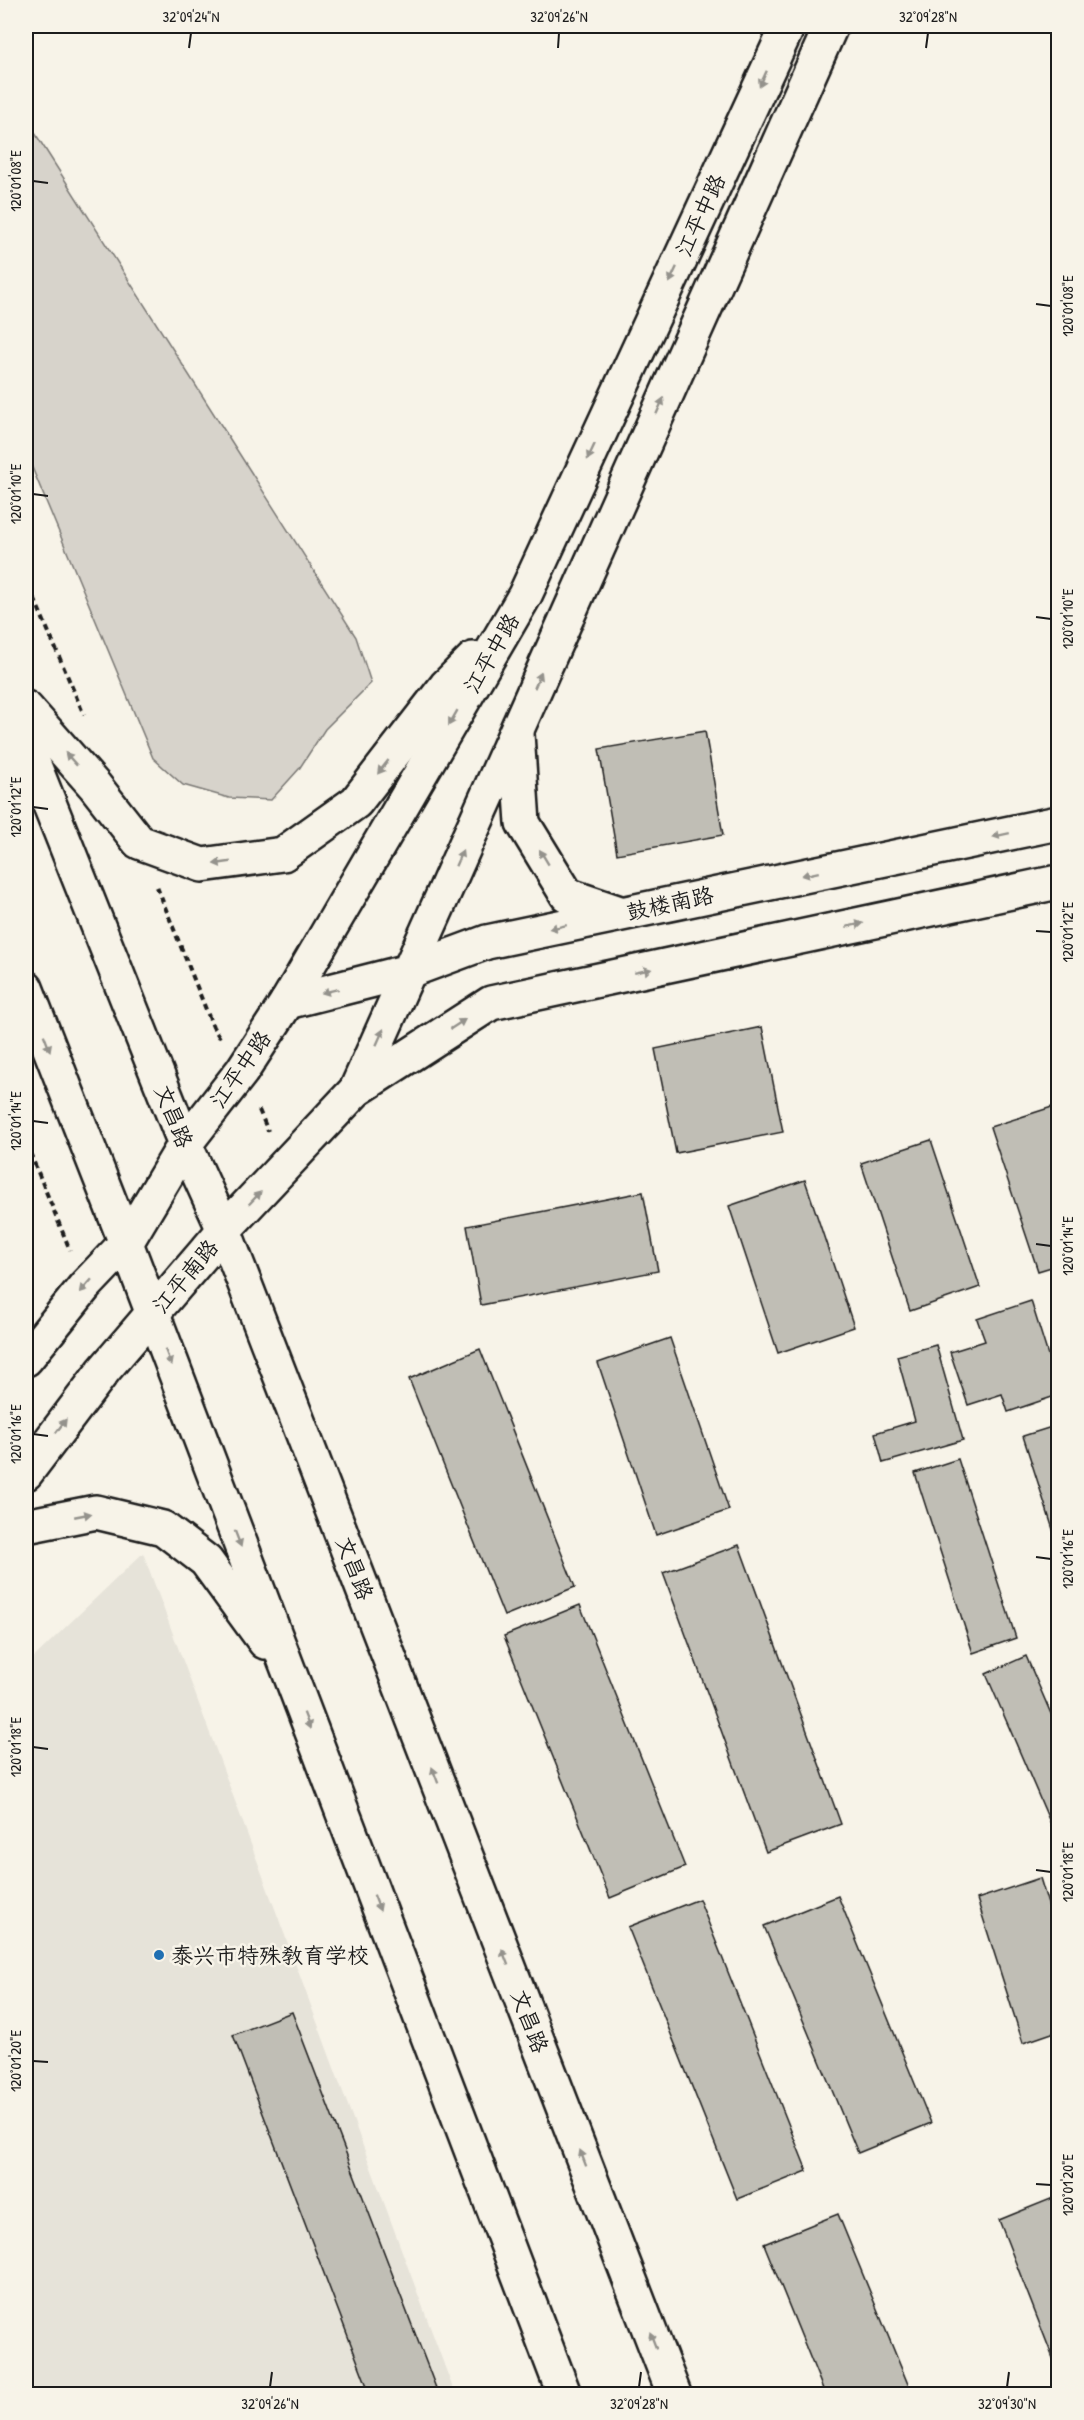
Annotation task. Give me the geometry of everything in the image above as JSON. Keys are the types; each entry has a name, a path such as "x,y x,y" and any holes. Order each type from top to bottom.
{"main road":[{"name":"江平中路","path":"126,1243 185,1144 242,1071 287,1002 525,595 788,26"},
{"name":"江平中路","path":"356,1090 831,26"},
{"path":"26,708 95,786 139,842 202,865 283,854 356,802 446,686 505,629"},
{"path":"516,729 523,823 567,895 620,913"},
{"name":"文昌路","path":"26,745 185,1144 224,1230 674,2394"},
{"name":"鼓楼南路","path":"287,1002 409,971 488,942 1059,823"},
{"path":"356,1090 490,1004 1059,882"},
{"path":"26,988 126,1243 564,2394"},
{"name":"江平南路","path":"26,1473 104,1370 224,1230 356,1090"},
{"path":"26,1359 85,1286 126,1243"},
{"path":"26,1526 96,1512 163,1528 206,1561 292,1679"}],"path":[{"path":"26,1143 85,1286"}],"shaded area":[{"path":"26,119 356,637 371,683 325,729 299,769 271,800 229,798 183,785 153,758 26,453"},
{"name":"泰兴市特殊教育学校","path":"143,1553 455,2394 26,2394 26,1665"}],"building":[{"path":"705,731 723,835 617,854 599,749"},
{"path":"762,1027 783,1132 676,1153 655,1049"},
{"path":"1058,1105 1058,1265 1038,1271 990,1127"},
{"path":"931,1140 980,1287 910,1311 861,1163"},
{"path":"805,1180 854,1327 778,1353 729,1206"},
{"path":"643,1192 658,1271 481,1305 467,1226"},
{"path":"1031,1301 1058,1387 1058,1395 1008,1412 1002,1394 968,1405 950,1352 985,1341 977,1319"},
{"path":"670,1338 729,1510 656,1535 598,1363"},
{"path":"936,1345 963,1440 883,1463 875,1433 915,1421 897,1356"},
{"path":"480,1349 575,1587 504,1616 409,1379"},
{"path":"1058,1425 1058,1545 1023,1436"},
{"path":"958,1459 1016,1638 973,1653 915,1473"},
{"path":"739,1545 841,1824 766,1852 663,1573"},
{"path":"580,1605 685,1867 610,1898 504,1636"},
{"path":"1026,1656 1058,1730 1058,1826 1053,1829 986,1674"},
{"path":"1040,1878 1058,1937 1058,2031 1023,2043 977,1899"},
{"path":"838,1896 931,2123 858,2153 764,1926"},
{"path":"699,1899 807,2171 737,2199 628,1927"},
{"path":"292,2012 436,2388 420,2394 370,2394 233,2035"},
{"path":"1058,2196 1058,2371 999,2220"},
{"path":"838,2214 912,2394 825,2394 764,2244"}],"place":[{"name":"泰兴市特殊教育学校","path":"159,1955"}]}
